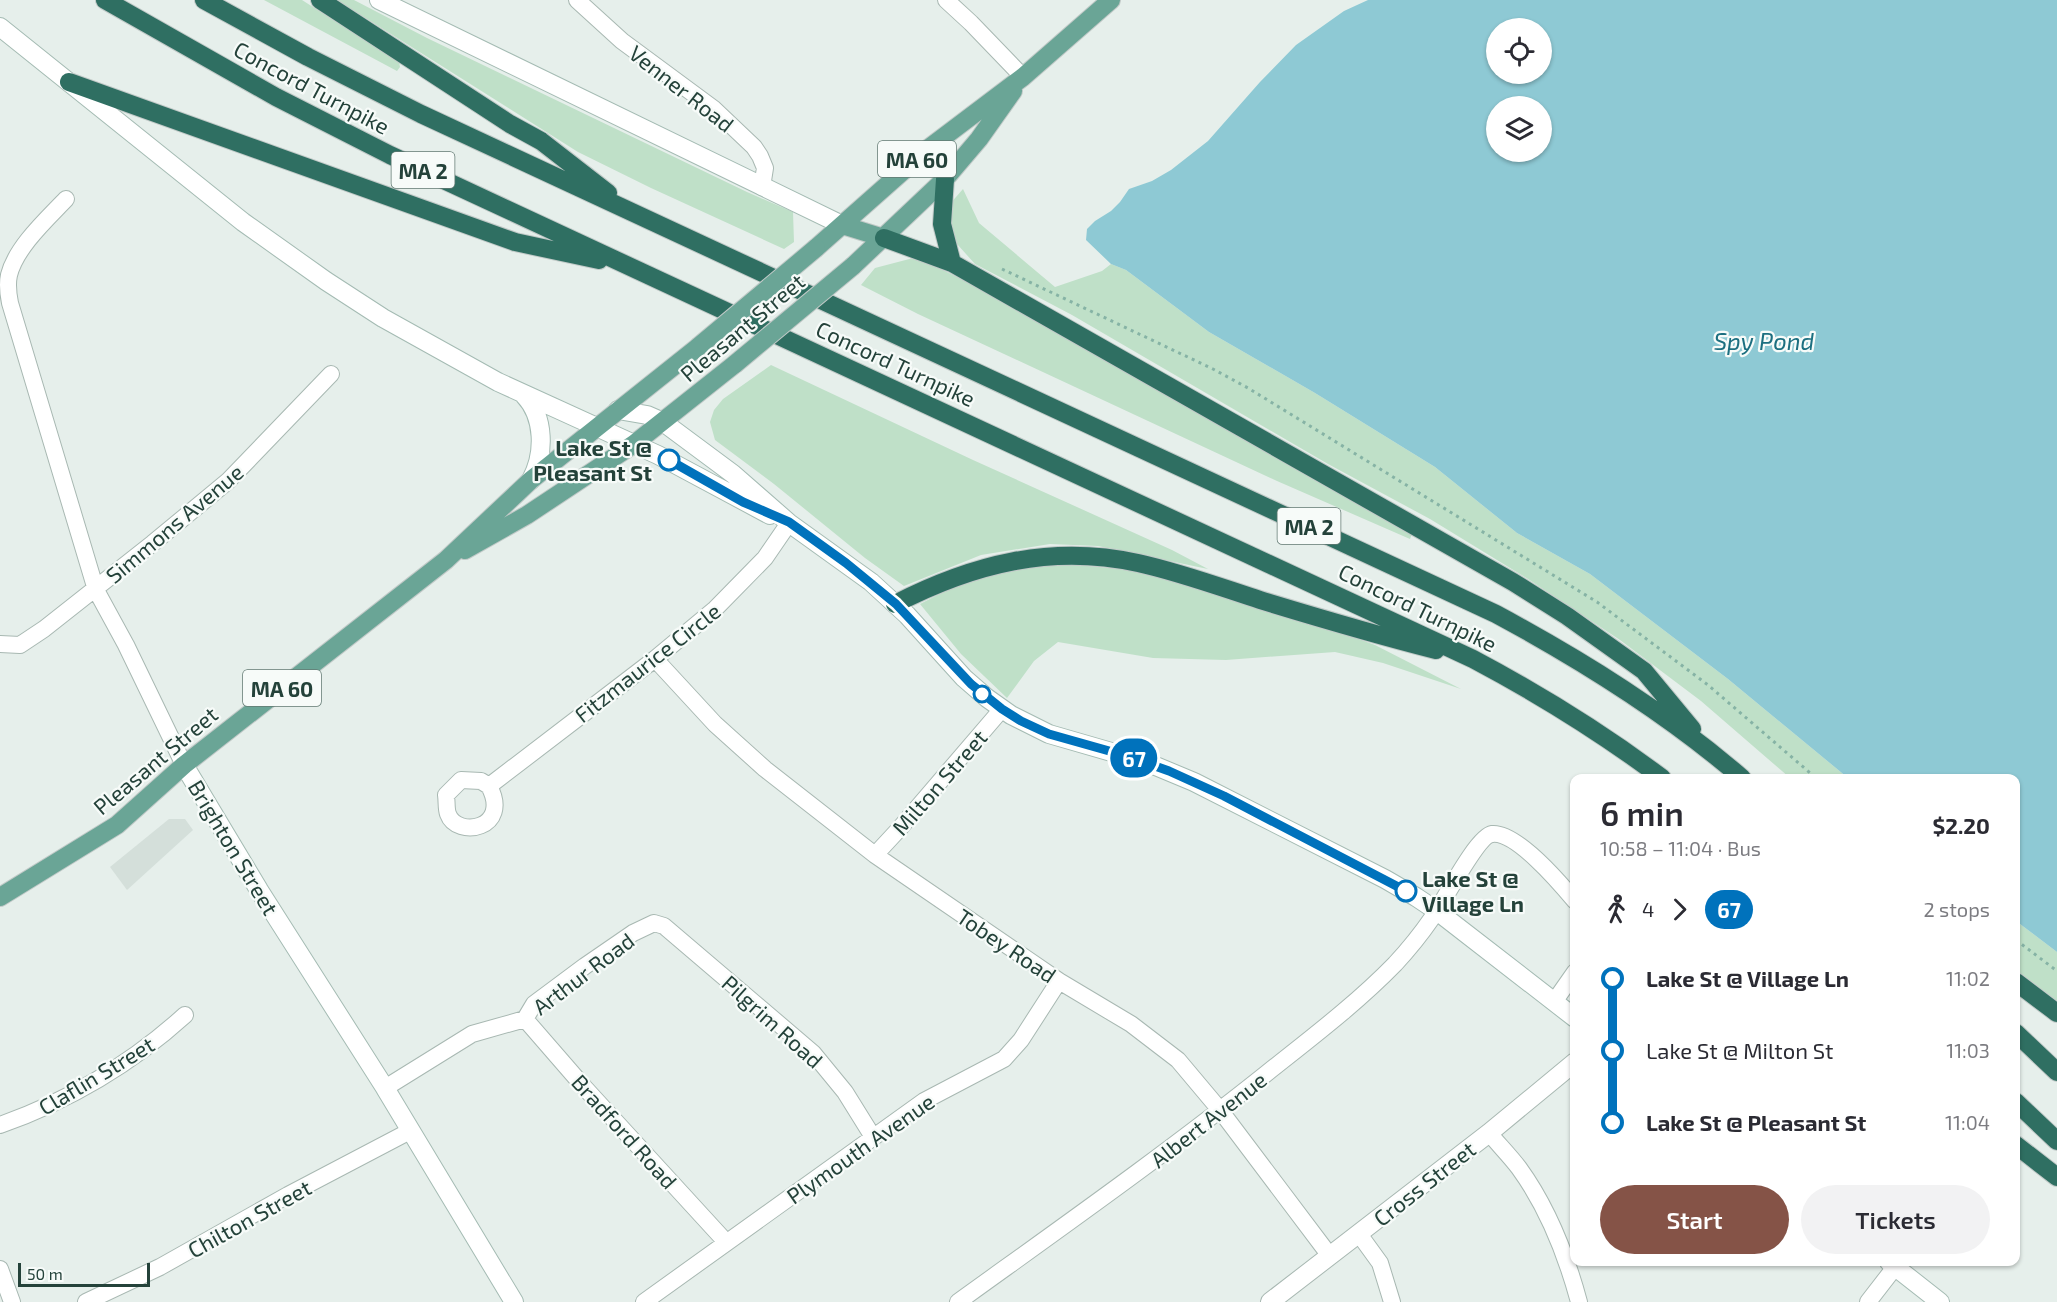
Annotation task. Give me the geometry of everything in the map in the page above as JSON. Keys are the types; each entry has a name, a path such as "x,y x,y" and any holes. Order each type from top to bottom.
{"highway":[{"name":"Concord Turnpike","path":"105,0 220,66 334,127 449,183 1473,659 1572,716 1656,774"},
{"name":"Concord Turnpike","path":"204,0 364,86 1496,614 1609,679 1663,716 1737,774"},
{"path":"320,0 510,124 541,141 633,213"},
{"path":"69,82 514,242 630,267"},
{"path":"945,179 942,224 952,263"},
{"path":"884,238 952,263 1458,549 1540,599 1644,671 1714,756"},
{"path":"896,604 953,577 990,566 1043,557 1097,557 1161,568 1352,629 1473,659"},
{"path":"2020,985 2057,1013"},
{"path":"2020,1037 2057,1071"},
{"path":"2020,1106 2057,1141"},
{"path":"2020,1148 2057,1177"}],"main road":[{"path":"379,0 762,187 843,225 884,238"},
{"name":"Pleasant Street","path":"0,897 117,825 184,765 446,560 531,480 698,347 843,225 929,148 1023,78 1111,0"},
{"path":"0,27 243,222 326,282 408,333 524,395 678,465 743,502 789,522"},
{"name":"Pleasant Street","path":"446,560 527,515 634,444 853,266 945,179 979,139 1023,78"},
{"path":"524,395 535,411 540,438 539,459 531,480"},
{"path":"618,410 647,415 663,422 733,474 789,522 846,563 896,604 964,678 1002,709 1049,734 1146,762 1194,782 1385,879 1437,911 1570,1014"},
{"name":"Brighton Street","path":"184,765 259,890 385,1088 514,1302"},
{"name":"Cross Street","path":"1270,1302 1489,1133 1570,1066"},
{"path":"1895,1266 1940,1302"}],"street":[{"name":"Venner Road","path":"577,0 622,41 707,103 738,131 763,160 765,173 762,187"},
{"path":"946,0 1023,78"},
{"name":"Brighton Street","path":"66,199 42,224 12,265 8,287 16,327 96,590 126,645 184,765"},
{"name":"Simmons Avenue","path":"0,644 20,645 96,590 228,481 331,374"},
{"name":"Fitzmaurice Circle","path":"489,786 706,618 765,558 789,522"},
{"name":"Tobey Road","path":"655,659 723,732 765,769 875,855 1059,981 1131,1024 1155,1041 1189,1071 1330,1256"},
{"name":"Milton Street","path":"875,855 1002,709"},
{"name":"Albert Avenue","path":"958,1302 1122,1185 1220,1110 1377,982 1437,911 1480,841 1492,834 1509,838 1521,846 1570,895"},
{"name":"Arthur Road","path":"385,1088 472,1034 525,1019 534,1004 585,966 633,933 654,923"},
{"name":"Pilgrim Road","path":"654,923 664,927 813,1053 844,1092 873,1137"},
{"path":"1554,1002 1570,979"},
{"name":"Plymouth Avenue","path":"644,1302 924,1101 1004,1059 1021,1040 1059,981"},
{"name":"Claflin Street","path":"0,1125 30,1115 118,1068 158,1040 185,1015"},
{"name":"Bradford Road","path":"525,1019 726,1242"},
{"name":"Chilton Street","path":"86,1302 160,1267 288,1195 410,1131"},
{"path":"1489,1133 1519,1168 1540,1201 1558,1235 1579,1302"},
{"path":"1359,1234 1380,1263 1392,1302"},
{"path":"1868,1302 1891,1266"},
{"path":"0,1269 12,1302"}],"path":[{"path":"997,267 1248,388 1560,578 1634,628 1708,685 1811,774"},
{"path":"2020,943 2057,971"}],"shaded area":[{"path":"169,819 185,819 193,830 127,890 110,867"}],"green space":[{"path":"264,0 302,0 399,62 400,67 397,71"},
{"path":"337,0 354,0 427,38 793,212 794,242 784,249 578,152"},
{"path":"963,189 979,223 1055,287 1102,271 1111,264 1126,270 1209,332 1315,393 1435,467 1517,533 1590,574 1728,679 1843,774 1785,774 1701,701 1620,640 1528,579 1430,519 1328,464 1072,315 975,264 957,244 950,224 949,205"},
{"path":"917,257 995,296 1412,534 1410,539 1277,481 918,314 861,285 875,268"},
{"path":"771,365 1172,550 1208,569 1098,546 1050,544 981,555 904,586 715,440 710,422 714,410 723,399"},
{"path":"1064,564 1134,570 1321,625 1375,645 1461,689 1383,663 1335,652 1226,660 1153,658 1058,642 1034,661 1007,698 961,654 920,604 973,577 1012,569"},
{"path":"2020,924 2057,952 2057,1001 2020,973"}],"water":[{"name":"Spy Pond","path":"1368,0 2057,0 2057,952 2020,924 2020,774 1843,774 1728,679 1590,574 1517,533 1435,467 1315,393 1209,332 1126,270 1111,264 1086,240 1087,229 1111,211 1129,189 1152,181 1171,170 1208,141 1296,45 1344,11"}],"bus line":[{"name":"67","path":"669,460 743,502 789,522 846,563 896,604 964,678 987,698 1021,721 1049,734 1146,762 1194,782 1406,891"}],"place":[{"name":"Lake St @ Pleasant St","path":"669,460"},
{"name":"Lake St @ Village Ln","path":"1406,891"}]}
